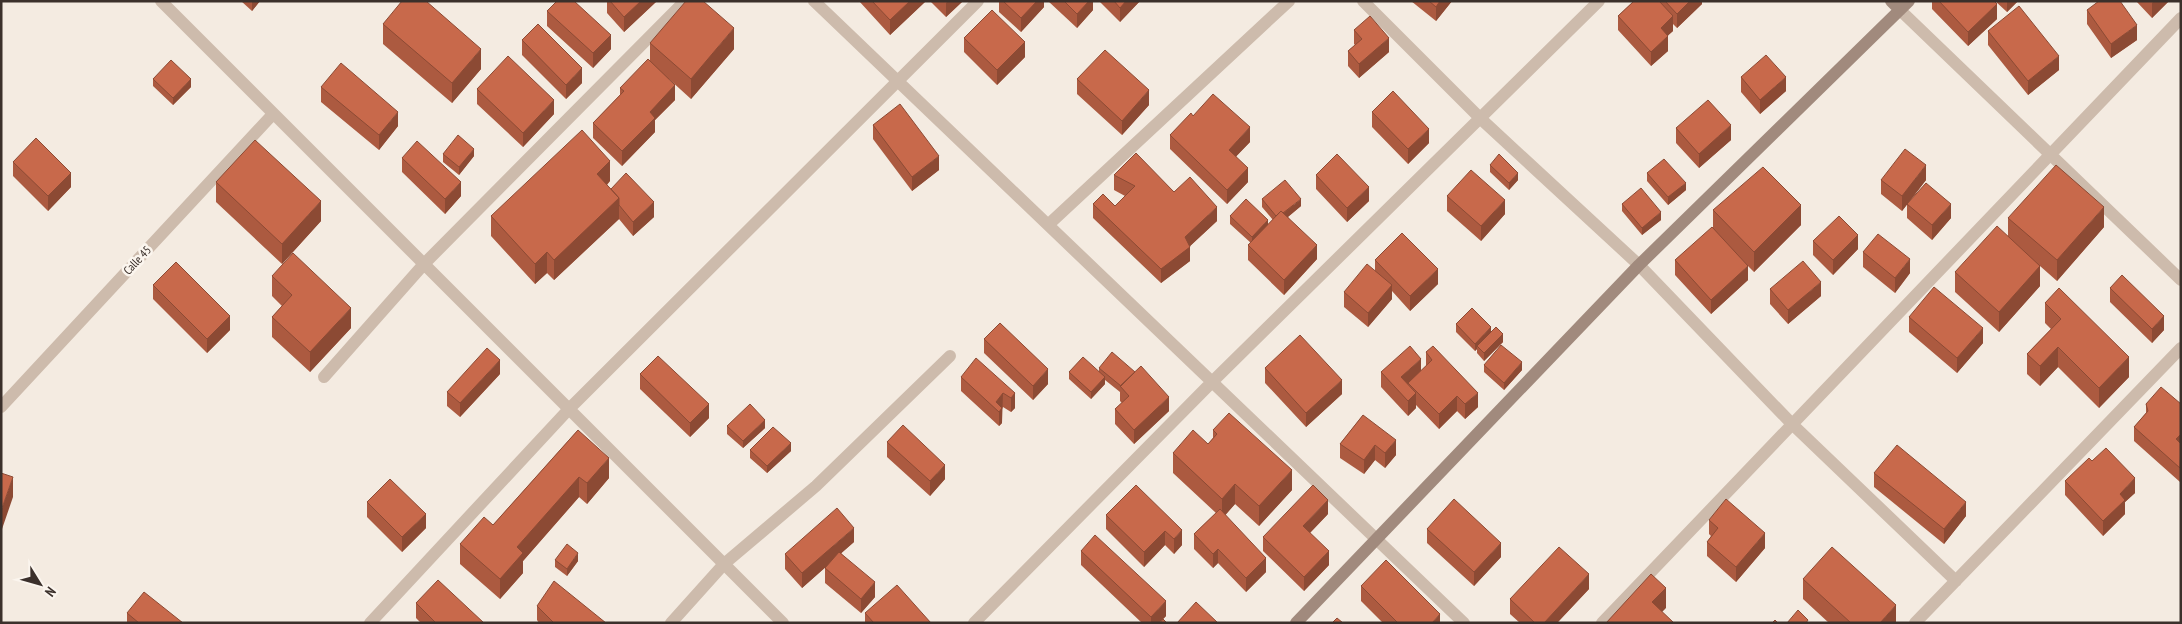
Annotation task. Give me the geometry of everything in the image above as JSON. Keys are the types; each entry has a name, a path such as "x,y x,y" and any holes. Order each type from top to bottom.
{"street":[{"path":"161,1 783,623"},
{"path":"324,377 424,264 684,1"},
{"path":"814,1 1464,623"},
{"path":"370,623 569,409 899,82 978,1"},
{"path":"1048,225 1289,1"},
{"path":"1363,1 1481,119 1639,265 1792,424 1956,581"},
{"path":"974,623 1212,382 1599,1"},
{"path":"1296,623 1639,265 1900,4 2050,154 2181,280"},
{"path":"1602,623 2181,18"},
{"name":"Calle 45","path":"1,407 274,114"},
{"path":"1915,623 2181,348"},
{"path":"671,623 724,564 816,486 950,356"}],"building":[{"path":"402,1 426,1 481,49 452,83 383,24"},
{"path":"557,1 574,1 611,35 593,53 547,11"},
{"path":"610,1 641,1 624,17"},
{"path":"686,1 703,1 734,28 691,79 650,43"},
{"path":"872,1 910,1 890,20"},
{"path":"1003,1 1037,1 1021,18"},
{"path":"1064,1 1089,1 1077,14"},
{"path":"1114,1 1126,1 1120,8"},
{"path":"1429,1 1440,1 1436,7"},
{"path":"1634,1 1659,1 1673,16 1661,28 1668,36 1651,52 1618,16"},
{"path":"1665,1 1690,1 1677,14"},
{"path":"1939,1 1994,1 1997,4 1968,32"},
{"path":"2099,1 2120,1 2137,25 2111,44 2087,10"},
{"path":"2019,6 2059,56 2028,81 1988,31"},
{"path":"992,10 1025,42 997,70 964,38"},
{"path":"1370,16 1389,38 1359,64 1348,51 1362,39 1354,30"},
{"path":"538,24 582,68 566,85 522,40"},
{"path":"1105,50 1149,90 1122,121 1077,79"},
{"path":"1766,55 1786,77 1760,100 1741,77"},
{"path":"508,56 554,100 523,133 477,89"},
{"path":"648,59 675,85 650,112 655,118 622,151 593,123 624,91 620,88"},
{"path":"171,60 191,79 173,98 153,79"},
{"path":"341,63 398,112 379,135 321,87"},
{"path":"1393,91 1429,129 1408,149 1372,112"},
{"path":"1213,94 1250,127 1229,150 1248,168 1227,190 1170,135 1191,113 1193,116"},
{"path":"1708,100 1731,125 1699,154 1676,128"},
{"path":"900,104 939,156 912,177 873,125"},
{"path":"582,130 610,161 597,174 619,198 554,260 547,252 535,264 491,216"},
{"path":"458,135 474,149 459,167 443,154"},
{"path":"36,138 71,173 48,196 13,162"},
{"path":"255,140 321,201 282,244 216,182"},
{"path":"417,141 461,182 445,199 402,158"},
{"path":"1905,149 1926,165 1902,196 1881,180"},
{"path":"1136,153 1174,192 1190,177 1217,207 1185,237 1190,247 1161,269 1093,204 1103,194 1115,206 1135,186 1114,175"},
{"path":"1337,154 1369,187 1347,208 1316,175"},
{"path":"1499,154 1518,173 1509,183 1490,165"},
{"path":"1664,159 1686,183 1668,197 1647,173"},
{"path":"2056,165 2104,207 2057,260 2008,218"},
{"path":"1763,167 1801,205 1754,252 1713,210"},
{"path":"1471,170 1505,200 1481,226 1447,196"},
{"path":"626,173 654,202 633,222 619,205 619,198 611,189"},
{"path":"1285,180 1301,199 1276,216 1262,199"},
{"path":"1926,183 1951,204 1932,225 1907,204"},
{"path":"1641,188 1661,212 1642,228 1622,204"},
{"path":"1246,199 1268,220 1252,237 1230,216"},
{"path":"1281,211 1317,245 1284,280 1248,245"},
{"path":"1839,216 1858,235 1833,260 1813,241"},
{"path":"1997,226 2040,266 1999,312 1955,272"},
{"path":"1712,227 1748,266 1711,300 1675,260"},
{"path":"1402,233 1438,269 1410,296 1375,260"},
{"path":"1878,234 1910,259 1895,278 1863,252"},
{"path":"293,253 351,308 310,352 272,317 292,295 272,276"},
{"path":"1803,261 1821,282 1788,310 1770,289"},
{"path":"176,262 230,316 207,339 153,285"},
{"path":"1367,264 1392,285 1368,313 1344,292"},
{"path":"2122,275 2164,316 2152,329 2110,288"},
{"path":"1934,287 1983,328 1957,358 1909,317"},
{"path":"2059,288 2129,357 2099,388 2058,347 2040,366 2027,354 2061,319 2045,303"},
{"path":"1472,308 1491,327 1475,344 1456,324"},
{"path":"1000,323 1048,369 1033,386 984,339"},
{"path":"1496,327 1503,334 1484,353 1477,346"},
{"path":"1300,335 1342,380 1306,413 1265,368"},
{"path":"1501,345 1522,362 1504,383 1484,365"},
{"path":"1410,346 1421,359 1401,377 1416,393 1408,401 1381,372"},
{"path":"1433,346 1478,393 1465,404 1457,396 1439,414 1408,383 1432,360 1426,352"},
{"path":"487,348 500,360 460,403 447,392"},
{"path":"1112,352 1135,372 1121,386 1099,368"},
{"path":"658,356 709,404 690,423 640,374"},
{"path":"1083,357 1105,377 1091,392 1069,372"},
{"path":"976,358 1015,393 1011,398 1003,393 996,402 1002,408 999,412 961,377"},
{"path":"1141,366 1169,397 1134,430 1115,409 1129,396 1120,386"},
{"path":"2161,387 2181,404 2181,434 2176,439 2181,444 2180,468 2134,427 2148,411 2146,404"},
{"path":"750,404 765,420 743,441 727,426"},
{"path":"1229,413 1292,470 1259,506 1235,484 1222,499 1173,453 1193,430 1208,444 1217,434 1213,430"},
{"path":"1363,415 1396,440 1385,453 1375,445 1364,460 1340,444"},
{"path":"903,425 945,465 930,481 887,442"},
{"path":"773,427 791,443 767,466 750,450"},
{"path":"578,430 609,458 587,483 579,477 517,547 523,553 500,579 460,544 484,517 493,525"},
{"path":"1897,445 1966,502 1944,529 1874,473"},
{"path":"2106,448 2135,478 2120,494 2125,500 2103,521 2065,481 2089,458 2092,461"},
{"path":"1,473 13,477 1,511"},
{"path":"390,479 426,514 402,537 367,502"},
{"path":"1136,485 1182,530 1174,539 1165,531 1144,552 1106,515"},
{"path":"1313,485 1328,500 1303,526 1329,551 1304,577 1263,537"},
{"path":"1454,499 1501,543 1474,572 1427,529"},
{"path":"1726,499 1765,533 1736,567 1707,542 1718,528 1709,520"},
{"path":"837,508 854,528 802,573 785,554"},
{"path":"1220,509 1266,558 1246,578 1218,549 1213,554 1194,534"},
{"path":"1095,535 1166,601 1151,617 1081,551"},
{"path":"567,544 578,553 567,569 555,560"},
{"path":"1559,547 1589,574 1544,623 1535,623 1510,599"},
{"path":"1832,547 1896,605 1880,623 1851,623 1803,579"},
{"path":"839,552 875,582 861,599 825,568"},
{"path":"1386,560 1440,614 1432,623 1398,623 1361,586"},
{"path":"1651,574 1666,588 1652,602 1674,623 1606,623"},
{"path":"438,580 484,623 436,623 416,603"},
{"path":"554,581 606,623 554,623 537,606"},
{"path":"897,585 931,623 874,623 865,613"},
{"path":"144,592 183,623 139,623 127,613"},
{"path":"1196,602 1218,623 1177,623"},
{"path":"1798,610 1808,620 1806,623 1787,623"},
{"path":"1337,618 1343,623 1332,623"}]}
